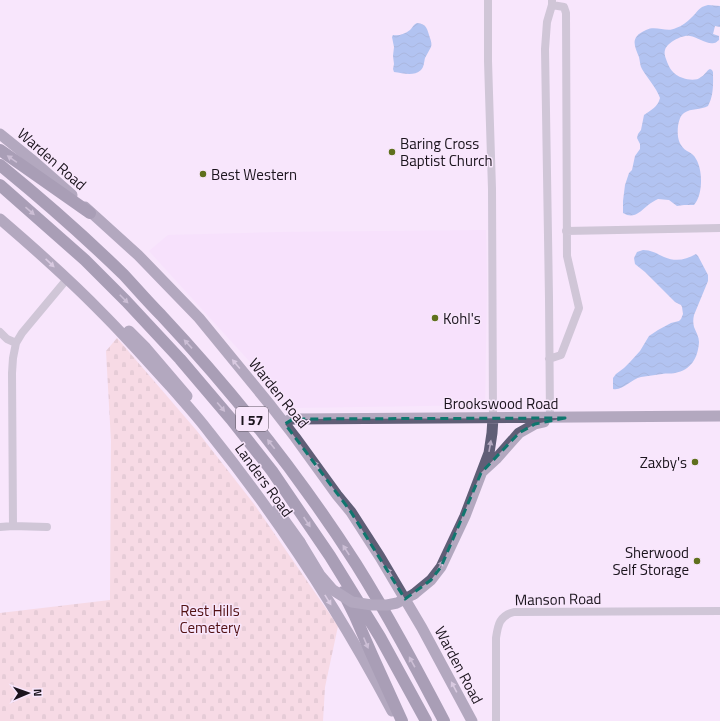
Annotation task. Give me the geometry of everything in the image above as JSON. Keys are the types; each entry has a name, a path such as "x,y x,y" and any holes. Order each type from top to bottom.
{"highway":[{"path":"0,150 90,213"},
{"name":"I 57","path":"0,165 51,207 124,276 195,351 241,406 303,486 356,564 389,619 444,721"},
{"name":"I 57","path":"0,185 85,260 126,301 180,359 231,419 272,471 330,556 380,637 426,721"},
{"path":"330,556 335,578 355,616 402,721"}],"main road":[{"name":"Warden Road","path":"0,134 31,158 138,255 199,318 271,406 351,512 380,557 422,628 472,721"},
{"name":"Landers Road","path":"0,219 52,264 94,305 209,431 246,479 299,555 340,618 397,721"},
{"path":"94,305 119,321 146,348 182,389 300,542 320,575 333,590 352,602 372,605 397,603 414,594 431,580 441,567 481,474 488,453 493,418"},
{"name":"Brookswood Road","path":"284,424 293,419 720,416"},
{"path":"481,474 519,433 535,424 565,418"}],"street":[{"path":"488,0 488,61 492,189 493,418"},
{"path":"549,358 561,355 579,308 567,256 566,13 564,8 552,2 545,49 549,358 550,418"},
{"path":"566,231 720,228"},
{"path":"12,526 12,373 16,343 22,333 67,279"},
{"path":"0,332 7,339 16,343"},
{"path":"0,527 47,527"},
{"name":"Manson Road","path":"496,721 496,638 500,621 509,614 514,612 720,611"}],"highlighted area":[{"path":"565,418 535,424 519,433 481,473 441,567 431,580 405,599 351,512 285,424 293,419"}],"shaded area":[{"path":"486,230 487,281 485,405 292,408 149,251 168,235 281,232"}],"green space":[{"name":"Rest Hills Cemetery","path":"117,338 197,431 254,504 338,626 325,687 323,721 0,721 0,613 110,600 111,441 106,351"}],"water":[{"path":"708,5 720,6 720,27 715,26 713,34 719,36 719,40 712,43 693,37 684,36 669,44 665,50 665,56 670,68 680,77 695,80 710,69 713,72 712,94 708,106 684,113 679,120 678,126 678,137 680,143 684,149 694,156 700,169 701,182 697,201 694,205 677,206 669,200 658,199 636,214 627,215 623,213 625,185 629,173 632,170 635,156 640,149 640,144 637,138 638,134 641,130 644,115 656,106 660,98 641,68 635,45 635,38 637,35 646,30 658,28 669,30 678,27 688,21 700,8"},
{"path":"417,23 425,26 431,42 431,47 425,58 423,67 418,72 411,74 394,72 394,47 392,37 393,35 406,33"},
{"path":"643,250 652,251 664,257 676,260 688,258 696,254 708,275 708,281 693,318 694,327 699,340 697,353 693,362 681,371 637,378 624,387 613,389 613,378 640,351 649,336 671,323 679,321 683,314 681,305 675,302 635,264 634,258 637,252"}],"place":[{"name":"Baring Cross Baptist Church","path":"392,152"},
{"name":"Best Western","path":"203,174"},
{"name":"Kohl's","path":"435,318"},
{"name":"Zaxby's","path":"695,462"},
{"name":"Sherwood Self Storage","path":"697,561"}]}
